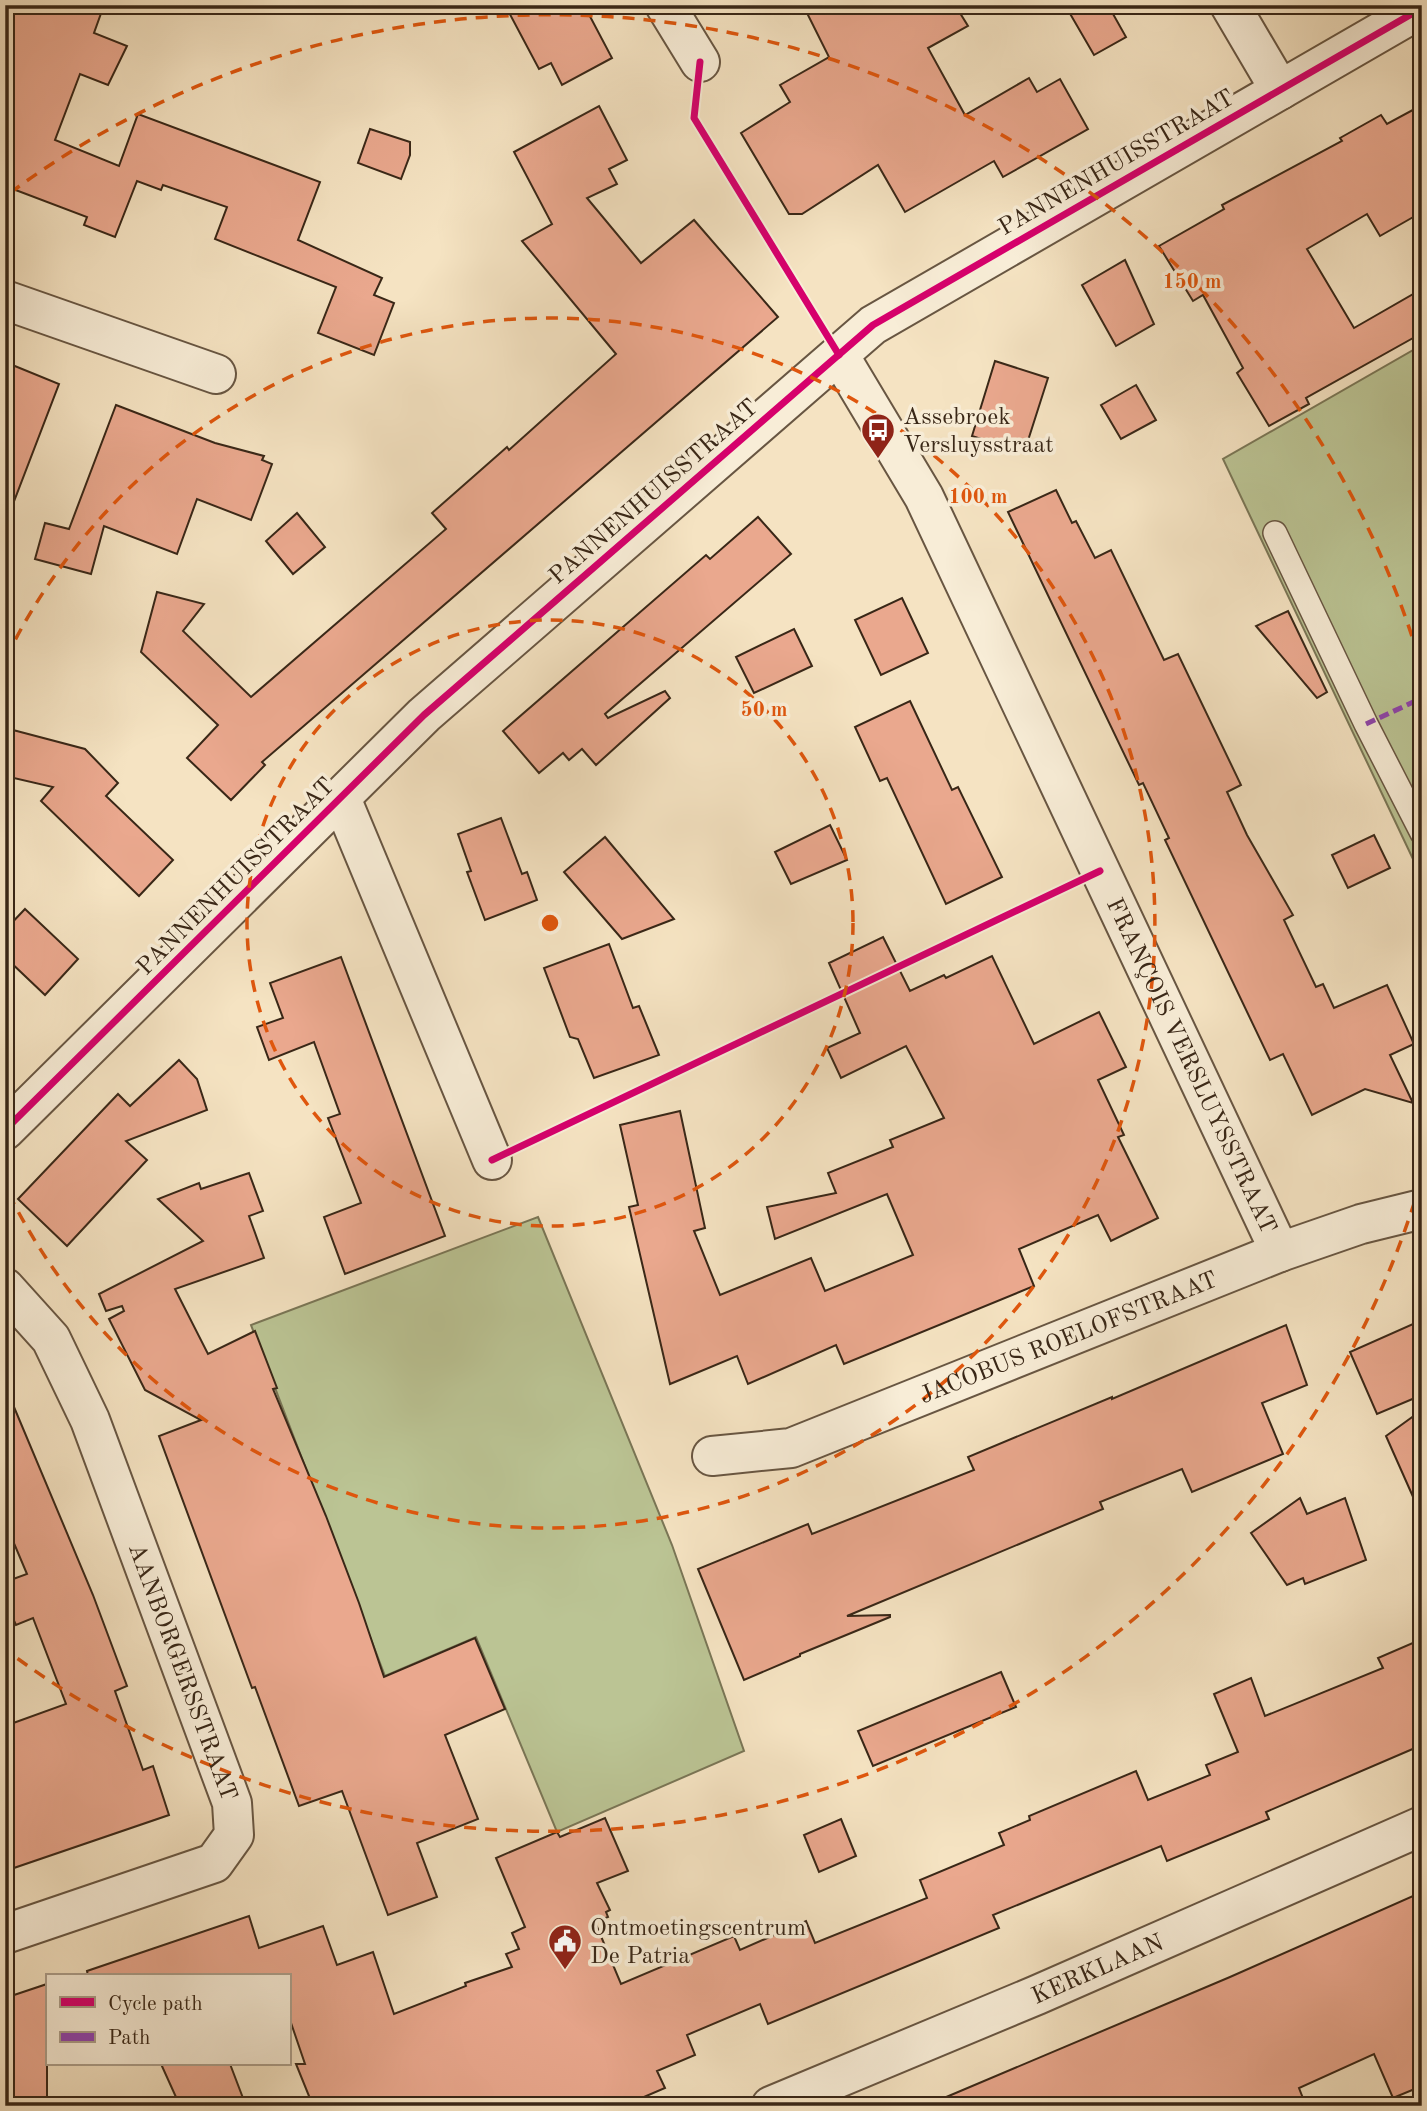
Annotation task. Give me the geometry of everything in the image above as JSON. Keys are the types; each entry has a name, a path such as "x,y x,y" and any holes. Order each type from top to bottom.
{"street":[{"path":"665,5 701,62"},
{"path":"1230,5 1280,90"},
{"name":"PANNENHUISSTRAAT","path":"5,1130 425,715 873,325 1422,8"},
{"path":"5,300 216,374"},
{"name":"FRANÇOIS VERSLUYSSTRAAT","path":"839,355 924,497 1280,1252"},
{"path":"341,798 492,1160"},
{"name":"JACOBUS ROELOFSTRAAT","path":"712,1456 791,1448 1280,1252 1361,1224 1422,1209"},
{"name":"AANBORGERSSTRAAT","path":"5,1288 51,1339 90,1420 232,1803 234,1835 214,1863 5,1934"},
{"name":"KERKLAAN","path":"771,2106 1037,1996 1422,1826"}],"lane":[{"path":"1275,533 1366,724 1422,833"}],"green space":[{"path":"1422,345 1422,878 1223,459"},
{"path":"538,1217 672,1545 744,1751 557,1832 476,1637 385,1676 251,1325"}],"building":[{"path":"5,5 104,5 94,33 127,46 108,85 80,74 55,140 119,166 138,114 320,182 298,240 382,278 374,295 394,303 374,355 318,333 336,287 215,239 227,207 163,185 161,190 137,181 115,237 84,225 87,217 5,186"},
{"path":"505,5 584,5 612,58 562,85 551,63 539,69"},
{"path":"803,5 955,5 968,26 928,48 965,115 1029,78 1037,92 1060,79 1088,129 1003,177 994,161 905,212 878,165 802,214 789,214 741,133 790,102 780,85 829,57"},
{"path":"1065,5 1108,5 1126,37 1094,55"},
{"path":"1422,105 1422,212 1380,236 1367,214 1307,249 1354,328 1422,289 1422,333 1306,398 1309,404 1269,426 1237,373 1243,368 1203,295 1193,301 1159,246 1224,209 1222,205 1342,141 1340,138 1381,115 1387,124"},
{"path":"599,106 627,160 609,169 617,184 587,198 641,263 694,220 778,317 262,762 265,765 231,800 187,758 218,725 141,652 157,592 204,604 183,631 251,697 446,529 432,513 507,447 509,450 616,354 522,241 552,224 514,152"},
{"path":"370,129 410,142 410,155 401,179 358,163"},
{"path":"1125,260 1154,324 1116,346 1082,285"},
{"path":"995,361 1048,378 1024,453 972,436"},
{"path":"5,362 59,384 8,517 5,516"},
{"path":"1136,385 1156,420 1121,439 1101,405"},
{"path":"116,405 215,443 264,456 262,460 272,464 251,520 197,499 177,554 104,526 91,574 35,559 45,523 69,529"},
{"path":"1056,490 1072,523 1076,521 1095,558 1111,550 1164,660 1178,654 1241,785 1227,792 1247,835 1293,915 1284,920 1316,987 1323,984 1334,1008 1387,985 1414,1044 1390,1055 1413,1103 1365,1089 1312,1115 1283,1054 1270,1060 1165,840 1169,838 1143,783 1139,785 1008,512"},
{"path":"297,513 325,547 293,574 266,541"},
{"path":"758,517 791,554 605,714 608,718 665,691 670,698 596,765 582,749 569,760 563,753 539,773 503,731 706,555 710,559"},
{"path":"902,598 928,653 881,675 855,620"},
{"path":"1288,611 1327,692 1317,698 1256,626"},
{"path":"794,629 812,666 754,693 736,657"},
{"path":"910,701 952,790 958,787 1002,877 946,904 887,778 880,781 855,727"},
{"path":"13,730 85,749 118,783 106,796 173,860 139,896 41,801 53,787 5,776 5,763"},
{"path":"501,818 522,874 527,872 537,900 485,920 467,872 471,871 458,834"},
{"path":"830,825 847,860 791,884 775,852"},
{"path":"1374,835 1390,868 1348,888 1332,855"},
{"path":"605,837 674,919 622,939 564,872"},
{"path":"25,909 78,959 45,995 5,957 5,930"},
{"path":"883,937 910,991 944,975 946,978 992,956 1034,1044 1099,1012 1126,1067 1098,1080 1124,1135 1118,1137 1158,1218 1111,1241 1098,1215 1019,1249 1034,1286 844,1364 836,1345 748,1384 737,1356 670,1384 629,1207 638,1205 620,1125 680,1111 705,1228 694,1231 720,1295 811,1258 825,1291 913,1255 887,1194 775,1239 767,1207 836,1193 828,1173 893,1147 890,1140 944,1118 906,1046 841,1078 827,1048 860,1033 829,963"},
{"path":"609,944 633,1008 639,1006 659,1055 594,1078 578,1039 570,1037 544,968"},
{"path":"341,957 445,1236 345,1274 324,1217 361,1203 328,1118 340,1114 314,1042 269,1060 257,1027 283,1018 270,983"},
{"path":"179,1060 197,1079 207,1110 126,1141 147,1160 67,1246 18,1199 118,1094 130,1106"},
{"path":"249,1173 263,1211 249,1216 264,1258 175,1289 208,1354 255,1331 277,1388 273,1389 326,1516 384,1677 475,1638 505,1709 445,1735 478,1819 417,1843 437,1897 388,1915 342,1791 299,1806 255,1687 252,1688 159,1436 201,1420 145,1390 109,1319 124,1311 122,1306 106,1311 99,1294 203,1241 158,1199 199,1183 201,1189"},
{"path":"1422,1320 1422,1395 1377,1414 1350,1352"},
{"path":"1286,1325 1307,1385 1262,1403 1283,1454 1192,1492 1182,1469 1100,1502 1103,1509 847,1616 890,1617 744,1680 698,1569 808,1524 812,1534 974,1470 968,1457"},
{"path":"6,1388 93,1595 127,1686 115,1691 143,1770 153,1766 169,1815 5,1871 5,1726 66,1704 33,1618 16,1625 5,1601 5,1582 27,1574 5,1522"},
{"path":"1422,1410 1422,1517 1386,1436"},
{"path":"1300,1498 1307,1514 1345,1498 1366,1560 1305,1584 1303,1578 1287,1585 1251,1533"},
{"path":"1422,1639 1422,1745 1266,1812 1269,1819 1167,1861 1161,1846 993,1915 999,1928 768,2024 760,2004 687,2035 695,2055 657,2071 665,2088 623,2106 313,2106 296,2064 305,2064 290,2020 290,1974 88,1974 87,1971 249,1916 259,1948 323,1926 337,1965 373,1952 394,2014 466,1986 465,1983 512,1967 506,1954 519,1949 512,1933 525,1927 496,1858 557,1832 560,1837 605,1818 628,1871 597,1883 610,1910 606,1912 608,1917 595,1922 621,1984 734,1936 740,1950 806,1921 815,1943 927,1898 920,1880 1004,1845 999,1833 1030,1820 1029,1816 1136,1771 1148,1800 1210,1775 1206,1765 1238,1752 1214,1694 1251,1678 1265,1716 1383,1668 1378,1658"},
{"path":"1001,1672 1016,1707 873,1766 858,1731"},
{"path":"841,1819 856,1856 819,1872 804,1835"},
{"path":"1422,1892 1422,2086 1393,2098 1374,2054 1299,2088 1306,2106 925,2106 1230,1977"},
{"path":"46,1984 47,2106 5,2106 5,1998"},
{"path":"162,2066 231,2066 246,2106 180,2106"}],"marked path":[{"path":"1366,724 1422,698"}],"cycle path":[{"path":"5,1130 424,715 873,325 1422,8"},
{"path":"700,62 694,118 839,355"},
{"path":"492,1160 1100,871"}],"place":[{"name":"Assebroek Versluysstraat","path":"878,460"},
{"name":"Ontmoetingscentrum De Patria","path":"565,1971"}]}
